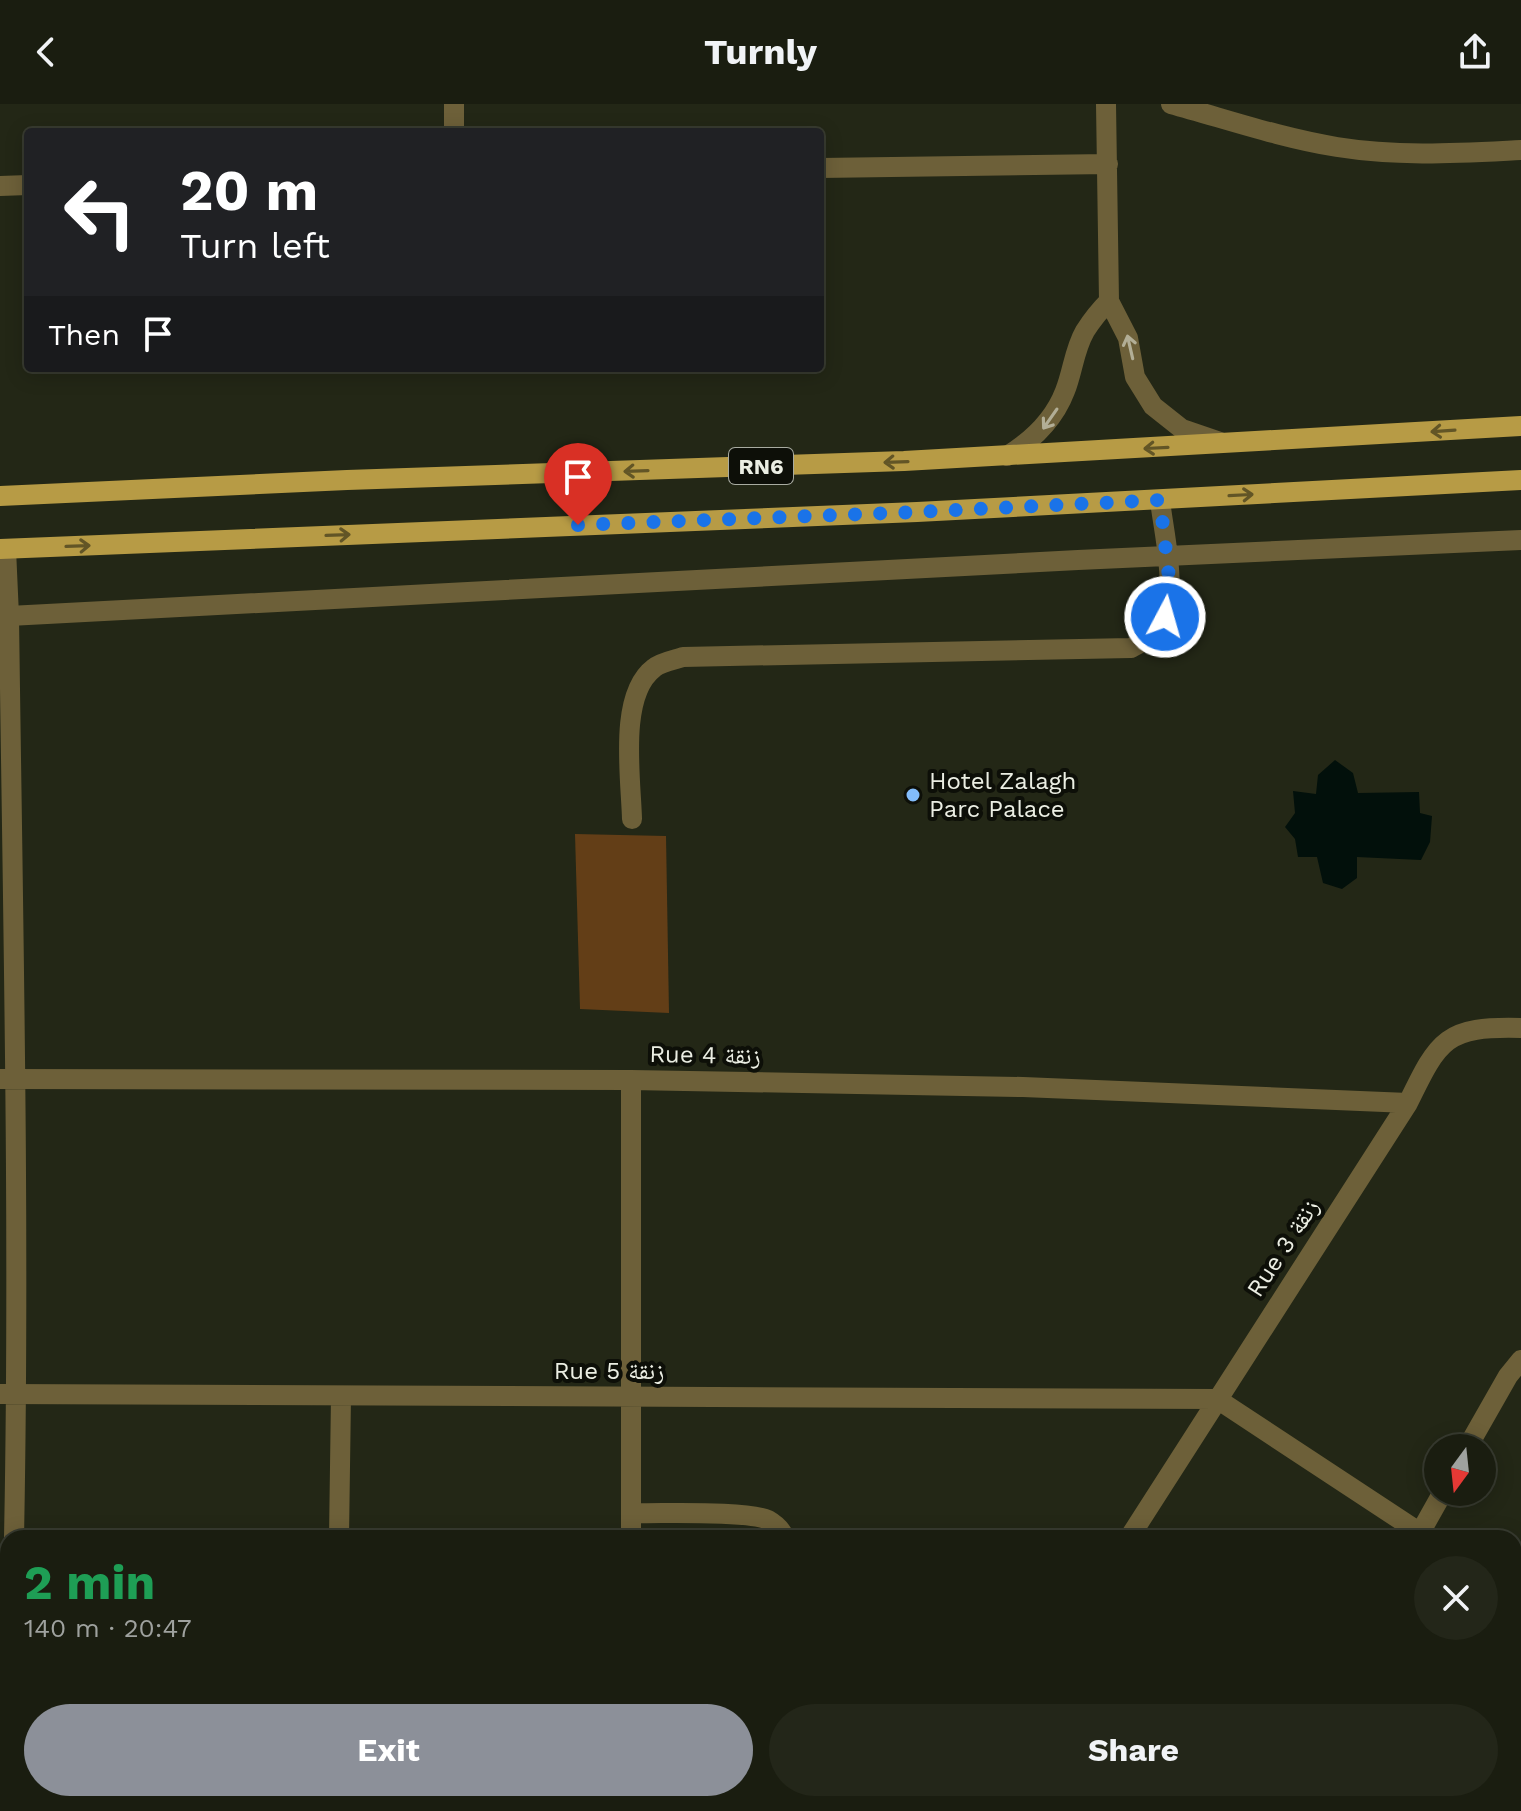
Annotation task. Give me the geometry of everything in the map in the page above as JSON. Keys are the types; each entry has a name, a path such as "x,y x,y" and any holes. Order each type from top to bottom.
{"main road":[{"name":"RN6","path":"0,496 1007,456 1521,426"},
{"name":"RN6","path":"3,549 917,512 1521,480"}],"street":[{"path":"454,104 454,128"},
{"path":"1106,104 1109,301 1128,338 1135,377 1153,406 1182,429 1200,438 1240,444"},
{"path":"1171,104 1271,133 1338,147 1413,155 1521,150"},
{"path":"824,168 1108,164"},
{"path":"0,186 24,185"},
{"path":"1007,456 1026,445 1056,411 1084,332 1109,301"},
{"path":"632,819 632,702 640,682 655,667 683,657 1131,648 1153,635 1165,617 1171,595 1160,500"},
{"path":"9,616 1166,555 1521,540"},
{"path":"3,549 9,616 8,1395 14,1530"},
{"name":"Rue 3 زنقة","path":"1134,1530 1408,1103 1425,1068 1444,1040 1475,1029 1514,1028"},
{"name":"Rue 4 زنقة","path":"7,1079 631,1080 1023,1087 1408,1103"},
{"path":"631,1080 631,1530"},
{"path":"1475,1434 1508,1376 1521,1360"},
{"name":"Rue 5 زنقة","path":"8,1395 1217,1399"},
{"path":"339,1530 341,1396"},
{"path":"1217,1399 1415,1530"},
{"path":"1427,1530 1437,1506"},
{"path":"631,1513 746,1515 768,1520 780,1530"}],"shaded area":[{"path":"1335,760 1353,773 1358,793 1419,792 1420,813 1432,816 1430,842 1421,860 1357,857 1357,878 1342,889 1323,883 1317,857 1298,857 1295,839 1285,827 1295,813 1293,791 1316,794 1318,775"},
{"path":"575,834 666,836 669,1013 580,1009"}],"place":[{"name":"Hotel Zalagh Parc Palace","path":"913,795"}],"route":[{"path":"578,525 1160,500 1171,595 1165,617"}]}
